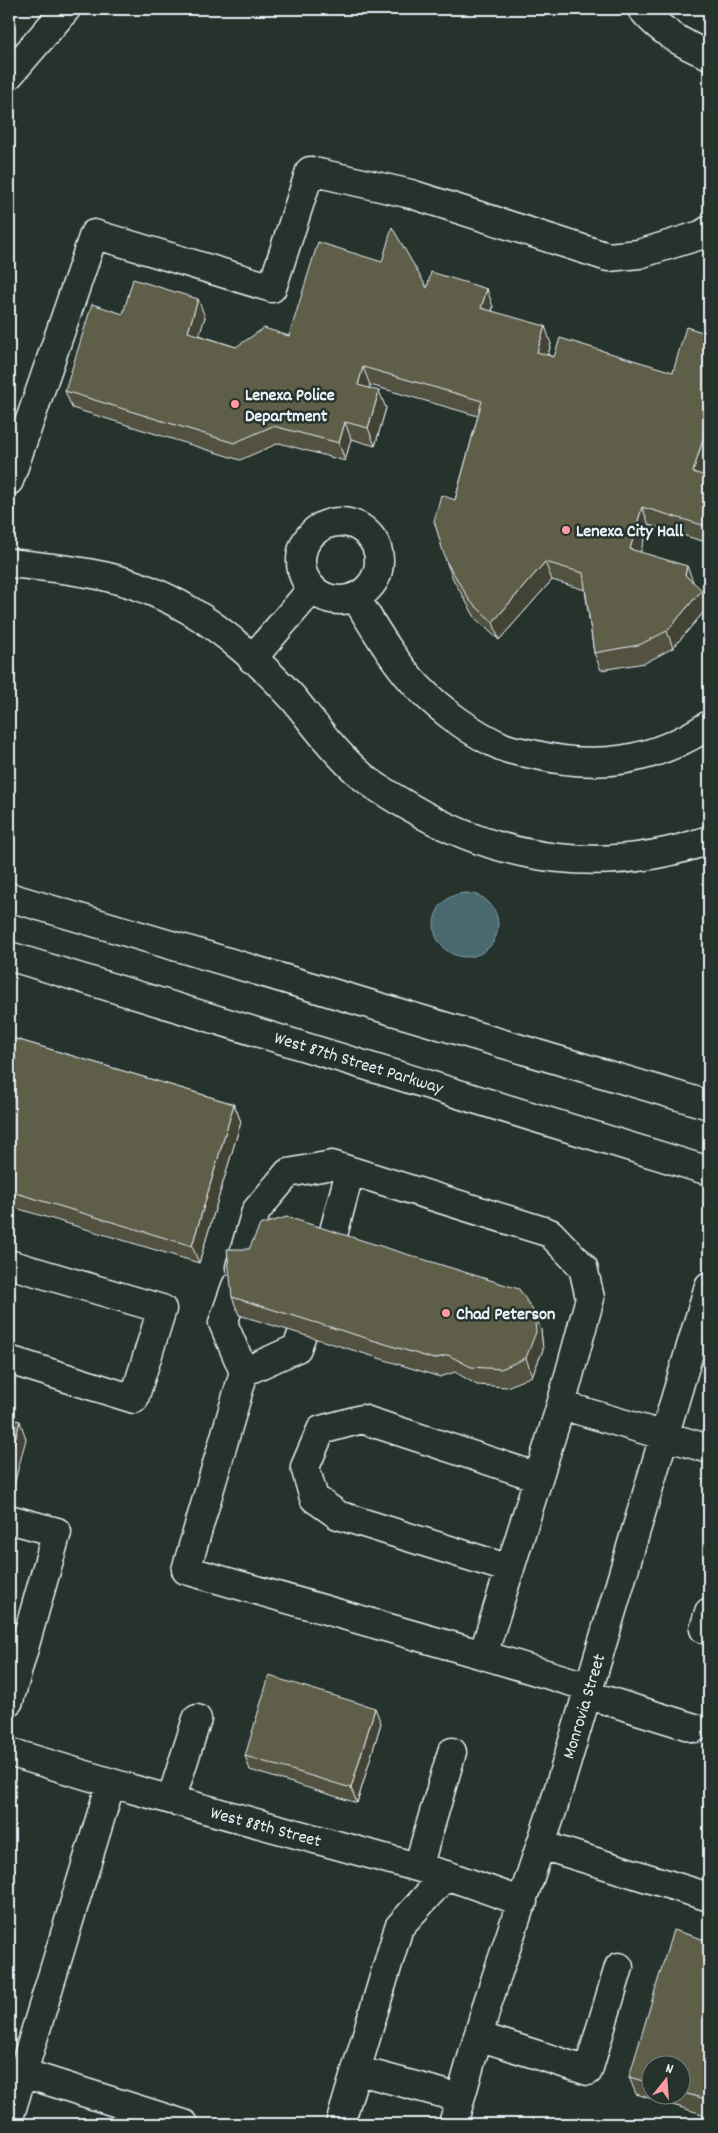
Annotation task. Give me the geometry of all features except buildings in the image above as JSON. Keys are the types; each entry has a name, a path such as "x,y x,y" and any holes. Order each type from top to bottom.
{"street":[{"path":"9,75 66,9"},
{"path":"642,9 650,18 687,46 709,55"},
{"path":"9,481 94,234 272,288 310,171 411,194 608,257 639,254 701,236 709,230"},
{"path":"331,522 350,522 362,528 377,547 379,560 372,583 356,598 340,602 325,600 311,590 305,580 301,563 303,546 314,531 331,522"},
{"path":"9,563 83,570 157,593 190,610 222,632 291,696 332,746 363,777 400,802 459,833 491,845 552,858 612,859 675,852 709,840"},
{"path":"252,659 311,590"},
{"path":"356,598 387,648 419,688 459,722 503,747 562,762 611,762 653,754 685,741 709,725"},
{"path":"9,897 709,1105"},
{"name":"West 87th Street Parkway","path":"9,956 709,1171"},
{"path":"483,1655 561,1405 590,1298 583,1268 550,1233 332,1165 288,1174 256,1211 223,1323 244,1372 186,1570 483,1655 695,1728"},
{"path":"330,1246 350,1171"},
{"path":"9,1264 162,1308 134,1399 9,1360"},
{"name":"Monrovia Street","path":"453,2124 478,2036 541,1845 709,1286"},
{"path":"244,1372 297,1348 302,1334"},
{"path":"561,1405 709,1449"},
{"path":"510,1569 338,1515 314,1498 305,1467 321,1430 362,1419 538,1477"},
{"path":"9,1519 57,1532 11,1687"},
{"path":"709,1612 704,1628 709,1630"},
{"path":"171,1800 197,1719"},
{"name":"West 88th Street","path":"9,1752 171,1800 446,1875 523,1902"},
{"path":"418,1867 452,1752"},
{"path":"9,2118 112,1782"},
{"path":"541,1845 709,1897"},
{"path":"340,2124 399,1926 446,1875"},
{"path":"478,2036 588,2071 619,1967"},
{"path":"356,2070 460,2098"},
{"path":"23,2073 184,2124"}],"water":[{"path":"460,893 472,893 489,902 496,913 498,925 496,937 489,948 472,957 460,957 448,952 439,943 434,931 434,919 439,907 448,898"}],"place":[{"name":"Lenexa Police Department","path":"235,404"},
{"name":"Lenexa City Hall","path":"566,530"},
{"name":"Chad Peterson","path":"446,1313"}]}
